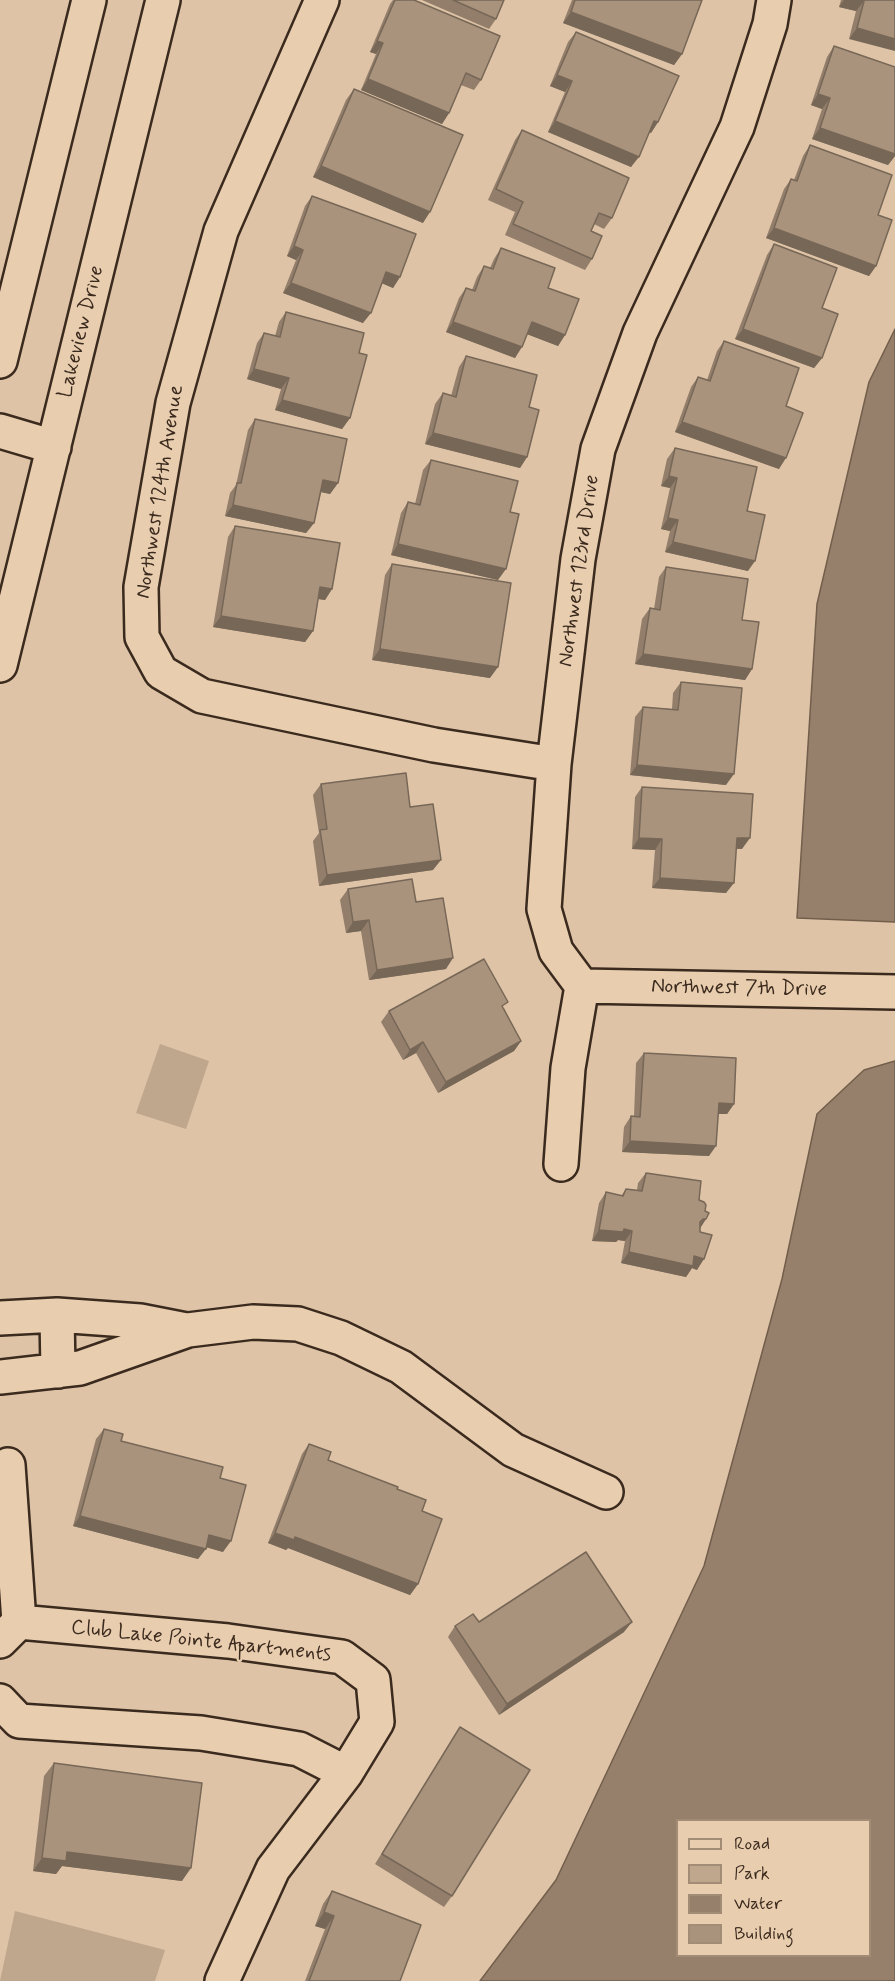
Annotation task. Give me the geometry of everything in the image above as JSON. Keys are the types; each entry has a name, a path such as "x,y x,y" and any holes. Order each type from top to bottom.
{"street":[{"path":"0,361 89,0"},
{"name":"Lakeview Drive","path":"0,665 163,0"},
{"name":"Northwest 124th Avenue","path":"322,0 221,231 173,403 141,587 142,638 161,672 202,696 434,745 554,764"},
{"name":"Northwest 123rd Drive","path":"582,986 556,951 544,909 554,764 578,559 598,449 640,333 737,127 771,24 774,0"},
{"path":"0,431 54,447"},
{"path":"561,1164 568,1068 582,986"},
{"name":"Northwest 7th Drive","path":"582,986 895,992"},
{"path":"57,1315 58,1371"},
{"path":"0,1318 57,1315 140,1321 188,1330"},
{"path":"0,1377 80,1368 188,1330 253,1322 298,1324 341,1338 401,1367 513,1450 606,1492"},
{"path":"8,1465 9,1632"},
{"name":"Club Lake Pointe Apartments","path":"9,1632 228,1641 342,1657 373,1680 377,1722 346,1773 273,1869 222,1981"},
{"path":"0,1701 19,1721 201,1733 299,1749 346,1773"}],"green space":[{"path":"160,1044 209,1061 186,1129 136,1113"},
{"path":"15,1911 165,1950 155,1981 0,1981"}],"water":[{"path":"895,329 895,922 797,918 817,604 869,382"},
{"path":"895,1061 895,1981 480,1981 556,1880 704,1566 782,1279 817,1114 864,1070"}],"building":[{"path":"395,0 414,0 500,36 481,80 466,73 449,113 368,79 383,43 377,41"},
{"path":"453,0 504,0 496,19"},
{"path":"575,0 702,0 682,54 571,12"},
{"path":"861,0 895,0 895,39 857,28 864,1"},
{"path":"576,32 679,76 658,122 654,121 639,157 555,121 572,81 557,75"},
{"path":"834,46 895,67 895,154 820,128 830,98 818,94"},
{"path":"354,89 463,135 430,212 321,166"},
{"path":"522,130 629,178 612,218 599,213 591,231 602,236 592,259 513,224 523,202 496,189"},
{"path":"810,145 892,175 878,215 892,220 876,266 774,228 791,179 797,181"},
{"path":"312,196 416,234 400,277 386,272 371,313 291,283 303,250 294,246"},
{"path":"774,244 837,268 822,308 838,314 822,358 743,329"},
{"path":"501,248 555,268 548,288 579,299 565,335 532,322 522,347 453,322 466,288 475,291 484,266 493,269"},
{"path":"286,312 364,333 359,353 367,355 350,418 282,400 289,378 254,369 264,333 280,337"},
{"path":"724,341 799,368 786,406 803,413 786,458 682,422 698,377 710,381"},
{"path":"466,356 537,375 529,407 539,410 527,457 433,433 443,393 456,397"},
{"path":"255,419 347,439 338,483 323,480 314,523 233,505 237,483 241,483"},
{"path":"675,448 757,467 747,511 765,515 755,561 673,542 678,520 668,518 677,478 669,476"},
{"path":"431,460 518,481 510,512 519,514 506,569 398,544 408,502 420,505"},
{"path":"235,526 340,543 332,589 320,587 313,631 221,616"},
{"path":"392,564 511,583 498,667 380,649"},
{"path":"666,567 748,579 742,620 759,622 752,669 643,654 650,608 660,610"},
{"path":"681,682 742,688 734,774 637,765 643,707 678,710"},
{"path":"406,773 410,807 433,804 441,860 327,875 320,830 327,829 321,784"},
{"path":"642,787 753,794 750,838 737,838 734,883 660,878 662,839 639,838"},
{"path":"412,879 416,902 443,898 453,958 377,970 369,920 353,922 348,889"},
{"path":"484,959 508,1002 502,1006 521,1041 446,1082 423,1042 410,1050 389,1011"},
{"path":"644,1053 736,1058 734,1104 719,1103 716,1146 630,1141 631,1116 640,1117"},
{"path":"646,1173 701,1181 699,1200 704,1202 705,1211 709,1213 706,1219 700,1222 700,1232 712,1235 704,1259 694,1256 693,1266 629,1252 632,1231 599,1230 606,1192 623,1196 626,1189 642,1191"},
{"path":"104,1429 123,1434 121,1441 223,1467 220,1478 246,1485 231,1541 209,1535 206,1549 80,1516"},
{"path":"309,1444 331,1452 328,1460 426,1500 422,1511 442,1519 418,1584 295,1537 294,1540 275,1533"},
{"path":"586,1552 632,1622 507,1704 455,1626 473,1614 479,1622"},
{"path":"460,1727 530,1770 452,1896 382,1854"},
{"path":"54,1763 202,1783 191,1868 67,1852 66,1861 42,1858"},
{"path":"332,1891 421,1925 400,1981 309,1981 334,1916 324,1912"}]}
